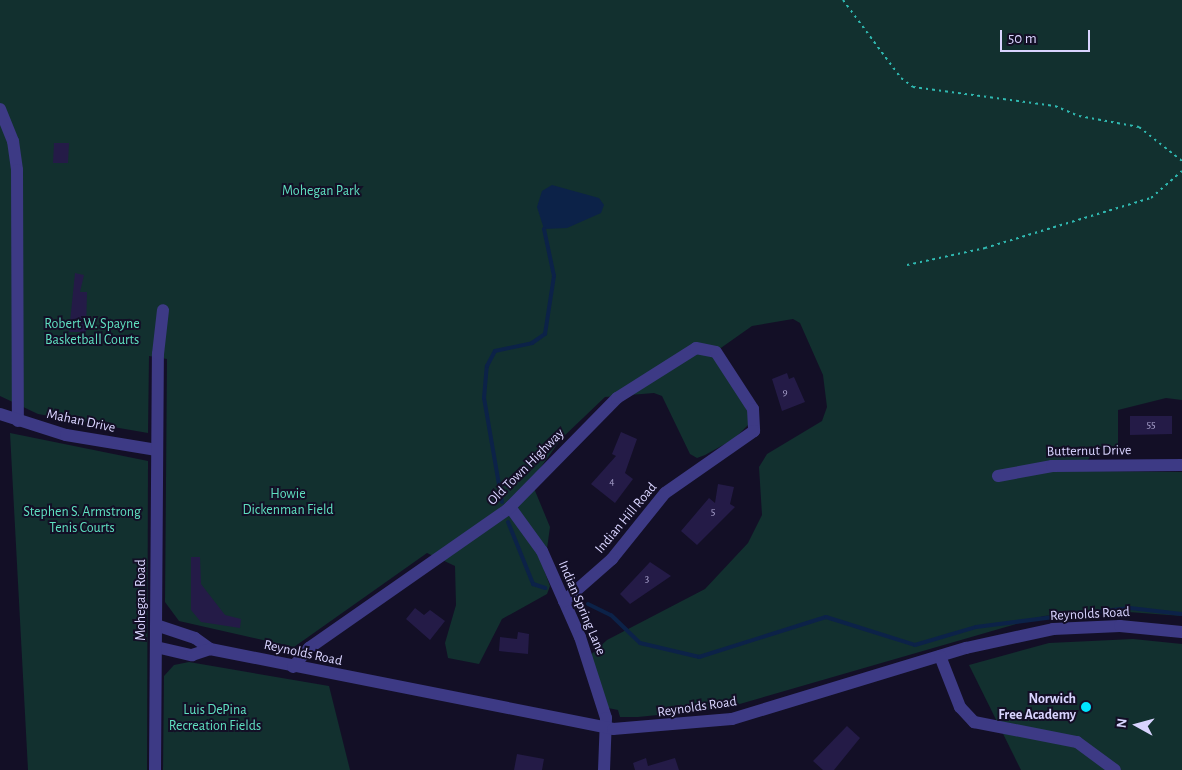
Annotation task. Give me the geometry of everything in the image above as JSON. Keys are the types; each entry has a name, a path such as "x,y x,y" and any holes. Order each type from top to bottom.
{"street":[{"path":"0,109 13,141 17,170 18,421"},
{"name":"Mohegan Road","path":"155,770 157,450 163,310"},
{"name":"Old Town Highway","path":"294,666 309,648 510,507 617,398 692,350 708,348"},
{"name":"Indian Hill Road","path":"564,601 612,559 670,489 754,431 753,409 723,360 708,348"},
{"name":"Mahan Drive","path":"0,414 18,421 157,450"},
{"name":"Butternut Drive","path":"998,476 1039,467 1182,465"},
{"name":"Indian Spring Lane","path":"510,507 538,544 564,601 601,698 607,729 604,770"},
{"name":"Reynolds Road","path":"156,625 195,638 210,649 607,729 654,729 732,719 940,656 1069,627 1138,626 1182,632"},
{"name":"Reynolds Road","path":"156,647 192,655 210,649"},
{"path":"940,656 960,707 974,722 1077,742 1114,770"}],"path":[{"path":"843,0 901,78 913,87 1055,106 1079,116 1139,126 1182,161"},
{"path":"908,265 1004,243 1151,198 1182,170"}],"green space":[{"name":"Mohegan Park","path":"0,0 1182,0 1182,400 1166,398 1118,410 1118,450 1100,450 1090,456 1083,471 1182,472 1182,616 1115,611 1044,616 726,708 638,717 620,717 618,710 603,707 583,662 607,640 705,589 748,543 762,515 759,467 767,454 822,421 827,407 823,375 800,323 793,319 752,326 718,350 752,421 734,439 705,455 697,458 690,454 662,396 654,393 605,397 561,439 531,481 550,527 544,570 550,586 547,594 502,619 479,664 448,658 445,643 456,605 455,566 427,553 294,647 179,621 165,602 167,359 149,356 148,433 38,414 0,396"},
{"name":"Stephen S. Armstrong Tenis Courts","path":"10,433 148,461 147,770 28,770"},
{"name":"Norwich Free Academy","path":"1133,639 1182,644 1182,770 1021,770 969,665 1049,643"},
{"name":"Luis DePina Recreation Fields","path":"189,662 329,686 350,770 163,770 164,676 174,665"}],"water":[{"path":"552,185 599,198 604,205 601,213 567,228 544,229 537,207 542,191"}],"building":[{"path":"54,143 69,143 68,163 53,163"},
{"path":"75,273 84,275 80,292 87,292 86,332 69,332"},
{"path":"787,373 789,379 794,377 805,402 782,411 772,379"},
{"path":"1130,416 1172,416 1172,434 1130,435"},
{"path":"621,432 637,439 625,473 633,479 615,503 591,484 616,456 612,454"},
{"path":"718,484 734,487 730,504 735,507 697,545 681,531 709,498 715,503"},
{"path":"191,557 200,557 201,584 225,615 241,619 240,628 201,622 191,610"},
{"path":"650,562 671,576 630,604 620,594"},
{"path":"415,608 424,615 430,610 445,621 430,640 406,619"},
{"path":"518,632 529,634 528,654 499,651 500,637 517,639"},
{"path":"847,726 860,738 834,770 823,770 813,761"},
{"path":"517,754 544,759 542,770 514,770"},
{"path":"646,758 648,766 675,758 679,770 635,770 633,763"}],"waterway":[{"path":"502,502 484,398 487,366 495,351 532,343 545,334 554,276 544,229"},
{"path":"508,522 533,584 545,588"},
{"path":"588,604 611,615 640,643 699,657 826,617 915,645 976,627 1077,614 1130,608 1182,614"}],"place":[{"name":"Norwich Free Academy","path":"1086,707"}],"park label":[{"name":"Robert W. Spayne Basketball Courts","path":"92,332"},
{"name":"Howie Dickenman Field","path":"288,502"}]}
